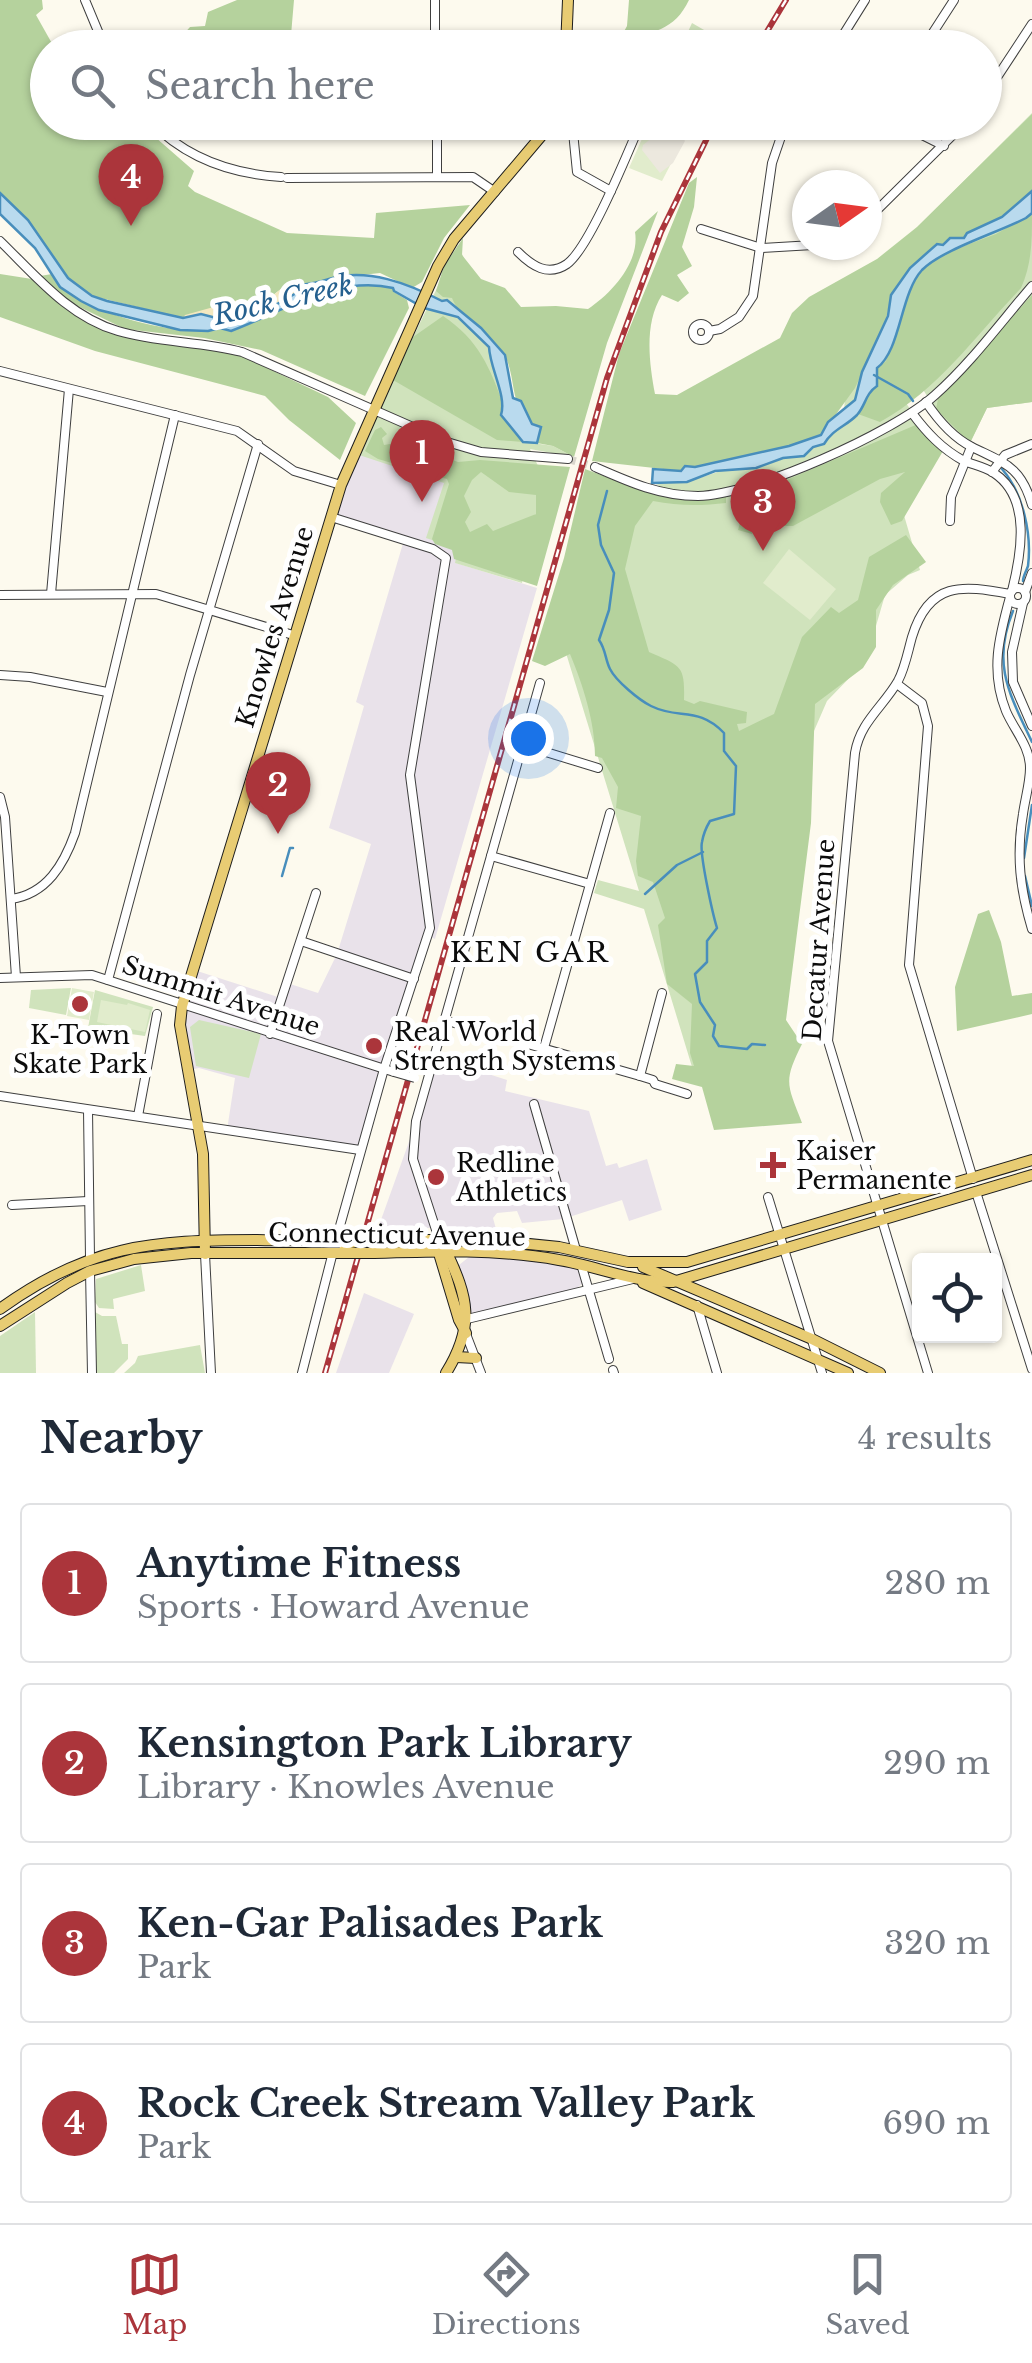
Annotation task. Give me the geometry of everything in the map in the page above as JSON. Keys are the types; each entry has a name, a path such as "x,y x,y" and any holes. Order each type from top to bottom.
{"main road":[{"path":"567,30 568,0"},
{"name":"Knowles Avenue","path":"205,1254 204,1154 180,1024 182,1006 293,635 341,485 418,308 454,239 539,140"},
{"name":"Connecticut Avenue","path":"0,1326 46,1294 90,1271 134,1258 301,1252 373,1240 439,1239 538,1244 628,1262 687,1262 1032,1160"},
{"name":"Connecticut Avenue","path":"0,1309 90,1258 155,1243 206,1240 339,1246 374,1253 544,1257 666,1283 1032,1175"},
{"path":"439,1239 466,1334 446,1373"},
{"path":"628,1262 812,1339 880,1373"},
{"path":"633,1279 848,1373"},
{"path":"456,1357 476,1358"}],"street":[{"path":"85,0 98,30"},
{"path":"435,0 435,30"},
{"path":"846,30 865,0"},
{"path":"935,30 954,0"},
{"path":"1002,70 1032,24"},
{"path":"176,140 205,161 239,173 284,178 478,179 496,192"},
{"path":"436,140 437,176"},
{"path":"573,140 577,172 611,190"},
{"path":"518,252 539,269 566,264 611,190 633,140"},
{"path":"708,331 730,324 747,307 756,286 772,163 780,140"},
{"path":"932,140 944,146"},
{"path":"882,206 950,140"},
{"path":"701,229 761,248 792,246"},
{"path":"0,241 66,304 100,325 143,337 242,352 469,450 568,459"},
{"path":"596,468 667,494 725,493 842,449 926,402 955,375 1032,286"},
{"path":"0,371 237,431 294,471 341,485"},
{"path":"51,594 70,389"},
{"path":"926,402 946,428 972,447 1002,459 1020,476 1032,505"},
{"path":"912,413 941,446 992,472 1009,490 1018,510 1022,538 997,644 996,672 1007,713 1026,746 1030,764 1018,856 1020,888 1032,929"},
{"path":"11,899 33,894 58,870 68,854 175,415"},
{"path":"108,980 258,444"},
{"path":"992,472 1002,459 1032,444"},
{"path":"950,521 952,497 972,447"},
{"path":"302,1373 339,1246 360,1150 389,1070 430,928 411,796 411,758 446,558 433,549 331,516"},
{"path":"1032,573 1012,652 1014,682 1032,726"},
{"name":"Decatur Avenue","path":"928,1373 828,1041 857,742 870,717 896,684 917,621 938,596 964,587 1011,594 1016,604 1027,598"},
{"path":"0,596 156,594 293,635"},
{"path":"0,675 108,692"},
{"path":"439,1239 413,1159 414,1135 540,683"},
{"path":"896,684 922,704 928,726 909,965 973,1179"},
{"path":"523,744 598,768"},
{"path":"0,797 16,977"},
{"path":"544,1048 610,812"},
{"path":"491,856 590,884"},
{"path":"270,1034 316,893"},
{"path":"301,941 414,979"},
{"name":"Summit Avenue","path":"0,978 78,974 108,980 426,1081"},
{"path":"640,1076 662,993"},
{"path":"138,1116 157,1014"},
{"path":"444,1020 640,1076 688,1094"},
{"path":"0,1096 360,1150"},
{"path":"534,1104 576,1250"},
{"path":"88,1110 90,1258"},
{"path":"976,1192 1032,1370"},
{"path":"768,1197 822,1373"},
{"path":"12,1204 88,1200"},
{"name":"Knowles Avenue","path":"205,1254 211,1373"},
{"path":"581,1264 609,1359"},
{"path":"90,1271 92,1373"},
{"path":"463,1320 633,1279"},
{"path":"696,1306 718,1373"},
{"path":"704,1323 718,1314"},
{"path":"466,1334 480,1373"}],"shaded area":[{"path":"649,140 685,141 673,163 660,173 642,150"},
{"path":"356,449 445,483 458,549 456,563 537,588 435,939 429,936 360,1150 227,1130 235,1078 199,1068 189,1070 180,1025 191,969 281,998 287,983 318,993 337,954 371,844 329,828 364,706 356,702 404,540 331,517"},
{"path":"439,1058 507,1080 505,1091 589,1111 606,1166 617,1163 619,1168 647,1159 662,1210 629,1221 622,1200 563,1219 522,1223 517,1211 497,1213 493,1218 496,1229 492,1231 377,1231"},
{"path":"469,1257 568,1266 579,1270 583,1283 577,1288 470,1314 459,1271 459,1265"},
{"path":"364,1293 414,1314 389,1373 336,1373"}],"green space":[{"path":"0,0 42,0 43,9 36,15 44,30 30,30 30,140 158,140 194,171 188,186 195,192 287,233 374,238 376,213 470,205 444,238 422,282 412,288 380,273 325,279 313,285 291,281 272,296 246,305 242,299 183,318 92,296 68,278 28,220 0,193"},
{"path":"237,0 294,0 291,30 187,30 205,26 208,12"},
{"path":"629,0 689,0 677,18 661,29 625,30"},
{"path":"1032,113 1032,402 987,408 970,443 936,408 910,366 903,399 921,424 901,505 920,570 885,595 860,667 827,701 804,754 696,1080 644,909 594,893 598,880 639,891 558,627 628,508 635,484 656,487 659,485 652,483 687,482 820,439 843,423 845,398 680,403 837,307"},
{"path":"1032,114 1032,191 1002,217 942,245 910,268 891,295 885,324 855,388 821,435 789,446 685,466 681,471 592,461 619,354 689,183 697,177 694,207 682,247 692,266 677,275 689,293 678,302 662,295 652,318 651,369 655,394 677,395 780,338 792,313 809,297 875,260 882,260 882,255 917,227"},
{"path":"641,140 683,140 662,181 629,168"},
{"path":"658,211 607,343 574,457 537,443 541,427 531,422 519,407 501,350 462,313 452,298 436,291 444,266 463,238 462,255 481,279 505,288 521,307 588,309 622,276 633,254 635,232"},
{"path":"1032,213 1029,261 1021,288 955,361 901,409 880,422 858,414 877,368 886,361 900,312 919,273 937,256 996,234"},
{"path":"458,245 475,283 527,442 553,446 574,457 530,449 540,470 522,583 455,563 458,549 426,538 444,483 356,454"},
{"path":"0,274 32,279 60,305 113,334 213,348 242,356 328,397 356,423 340,460 265,396 95,351 0,317"},
{"path":"52,274 77,297 113,314 186,330 232,331 311,297 351,286 394,288 407,300 409,308 365,396 261,350 204,338 125,329 69,302 40,276"},
{"path":"1032,295 1032,402 987,408 970,443 936,409 938,399"},
{"path":"443,316 466,335 482,356 523,442 497,440 393,380 413,337"},
{"path":"918,424 943,451 902,521 891,525 880,502 881,493 905,472 880,479 793,526 755,526 752,534 738,530 746,501 743,495"},
{"path":"381,427 387,434 382,438 384,445 402,442 458,462 570,467 537,586 454,559 452,550 435,544 432,539 449,484 447,479 378,459 365,451 375,430","holes":["481,472 509,492 536,495 536,514 493,531 487,524 470,532 465,522 471,512 464,496 472,480"]},
{"path":"585,469 655,495 690,499 726,497 726,503 708,505 653,501 635,526 625,569 649,652 679,668 684,700 747,712 746,723 737,724 739,731 774,714 802,637 831,607 839,613 858,600 869,557 906,535 926,562 893,585 876,610 876,647 863,668 815,704 811,823 786,1020 802,1044 789,1083 802,1123 714,1130 702,1087 672,1079 676,1064 694,1066 690,1053 692,1004 667,984 658,925 665,918 653,882 638,876 641,816 616,808 618,787 602,758 595,756 587,704 570,654 545,666 532,661 564,558"},
{"path":"789,549 836,589 810,620 763,583"},
{"path":"989,910 1001,942 1012,996 1032,993 1032,1014 957,1031 955,987 978,914"},
{"path":"71,988 66,1015 29,1008 31,990"},
{"name":"K-Town Skate Park","path":"72,988 94,992 89,1020 67,1016"},
{"path":"95,990 153,1007 145,1036 88,1028"},
{"path":"101,1000 150,1010 145,1032 97,1022"},
{"path":"199,1020 261,1034 249,1078 196,1066 190,1027"},
{"path":"141,1265 145,1291 113,1299 114,1309 99,1308 95,1302 96,1279"},
{"path":"35,1312 36,1373 0,1373 0,1336"},
{"path":"95,1312 116,1316 122,1344 128,1344 128,1359 114,1373 96,1373"},
{"path":"200,1345 205,1373 124,1373 138,1356"}],"sand":[{"path":"291,281 300,285 298,292 251,312 223,320 183,318 242,299 246,305 272,296"}],"water":[{"path":"1032,191 1032,213 1026,218 956,248 922,270 909,293 891,348 877,368 877,386 857,415 824,444 813,447 804,456 783,458 756,468 715,471 687,482 652,483 653,469 681,471 685,466 789,446 821,435 828,422 855,400 862,372 888,316 891,295 910,268 937,244 943,245 950,238 964,238 1002,217"},
{"path":"0,193 28,220 68,278 92,296 107,301 183,318 201,314 224,320 277,304 298,292 300,285 358,275 387,279 447,300 481,328 505,355 513,398 521,401 532,424 541,427 537,443 523,442 501,415 502,399 489,347 458,317 424,308 393,288 372,285 351,286 310,297 231,331 180,330 99,310 60,287 35,248 0,214"}],"waterway":[{"path":"874,375 908,394 913,401"},
{"path":"1002,469 1021,502 1027,528 1029,554 1023,581"},
{"path":"607,491 598,525 601,545 614,573 609,610 599,640 610,669 628,690 651,706 697,716 715,725 724,733 724,751 736,766 734,814 710,821 702,842 704,871 717,928 707,941 707,962 695,974 700,1002 715,1025 713,1036 719,1046 747,1049 752,1044 765,1045"},
{"path":"1013,611 1004,647 1006,679 1032,742"},
{"path":"1024,858 1032,805"},
{"path":"282,876 293,848"},
{"path":"645,894 677,865 703,852"},
{"path":"1025,876 1032,906"}],"tunnel":[{"path":"568,459 595,467"}],"railway":[{"path":"768,30 786,0"},
{"path":"325,1373 607,378 661,232 706,140"}],"place":[{"name":"Rock Creek Stream Valley Park","path":"131,226"},
{"name":"Anytime Fitness","path":"422,502"},
{"name":"Ken-Gar Palisades Park","path":"763,551"},
{"name":"Kensington Park Library","path":"278,834"},
{"name":"K-Town Skate Park","path":"80,1004"},
{"name":"Real World Strength Systems","path":"374,1046"},
{"name":"Kaiser Permanente","path":"773,1165"},
{"name":"Redline Athletics","path":"436,1177"}],"district":[{"name":"KEN GAR","path":"530,952"}],"water label":[{"name":"Rock Creek","path":"283,300"}]}
